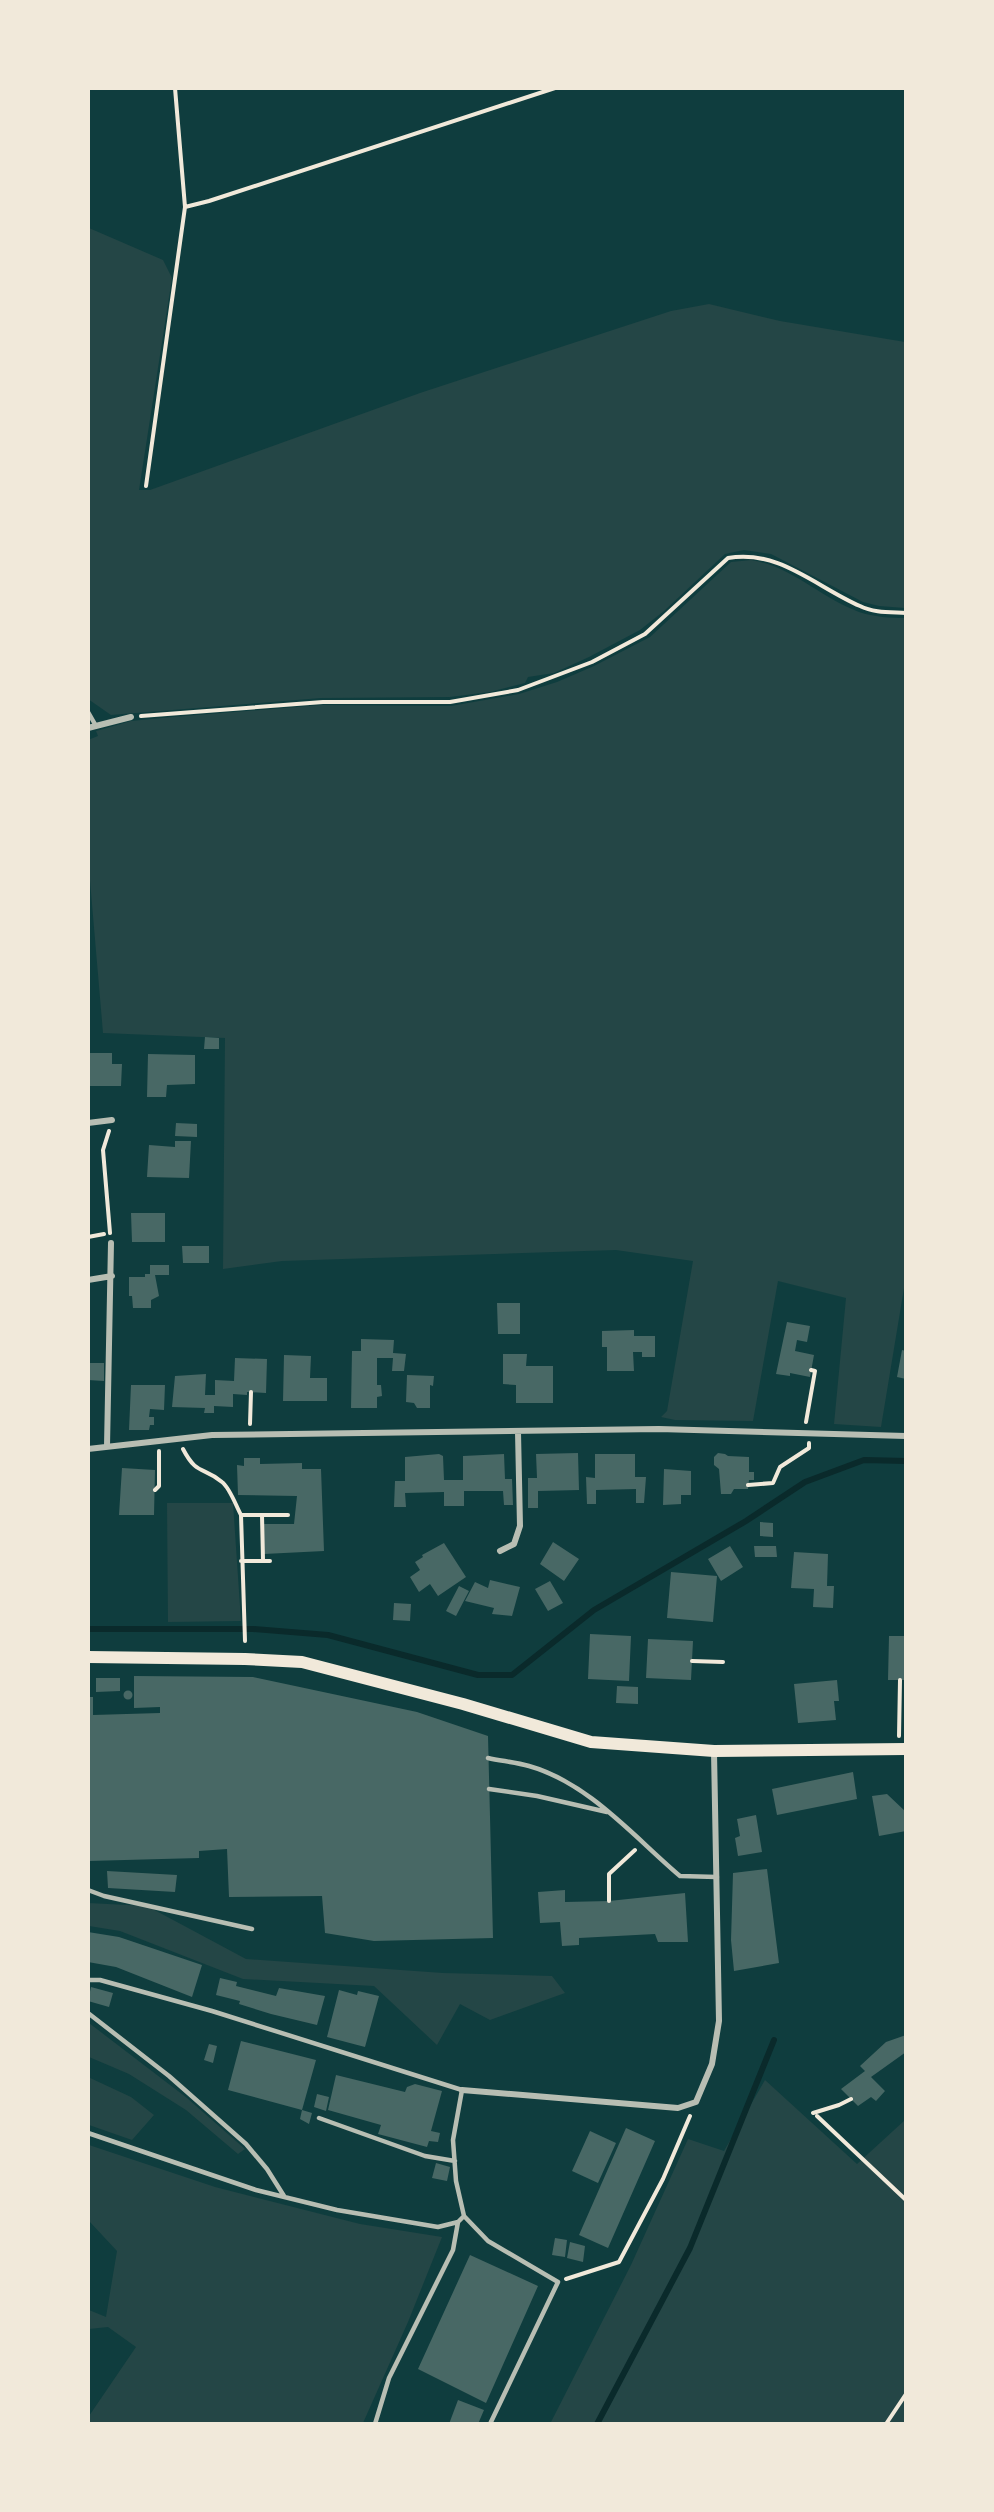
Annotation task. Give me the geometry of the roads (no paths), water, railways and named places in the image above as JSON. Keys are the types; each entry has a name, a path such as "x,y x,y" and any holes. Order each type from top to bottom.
{"main road":[{"path":"88,1657 302,1662 462,1704 591,1742 714,1752 906,1749"}],"street":[{"path":"88,728 131,717"},
{"path":"88,1123 112,1120"},
{"path":"108,1446 111,1243"},
{"path":"88,1280 112,1276"},
{"path":"88,1449 212,1435 658,1430 906,1436"},
{"path":"500,1551 514,1544 520,1526 518,1432"},
{"path":"462,2090 678,2108 696,2102 712,2064 719,2021 714,1752"}],"lane":[{"path":"88,712 96,726"},
{"path":"488,1758 530,1766 570,1784 610,1812 642,1844 681,1876 717,1877"},
{"path":"489,1789 537,1796 610,1812"},
{"path":"88,1890 252,1929"},
{"path":"88,1980 100,1980 212,2011 462,2090 453,2140 464,2217 488,2241 558,2282 490,2424"},
{"path":"88,2013 169,2076 246,2144 267,2169 284,2196"},
{"path":"319,2118 425,2156 455,2161"},
{"path":"88,2133 158,2158 337,2210 438,2227 458,2222 464,2217"},
{"path":"375,2424 389,2378 453,2250 458,2222"}],"waterway":[{"path":"88,1629 253,1629 328,1635 478,1675 512,1675 594,1610 746,1521 805,1482 864,1460 906,1461"},
{"path":"597,2424 690,2248 774,2040"}]}
